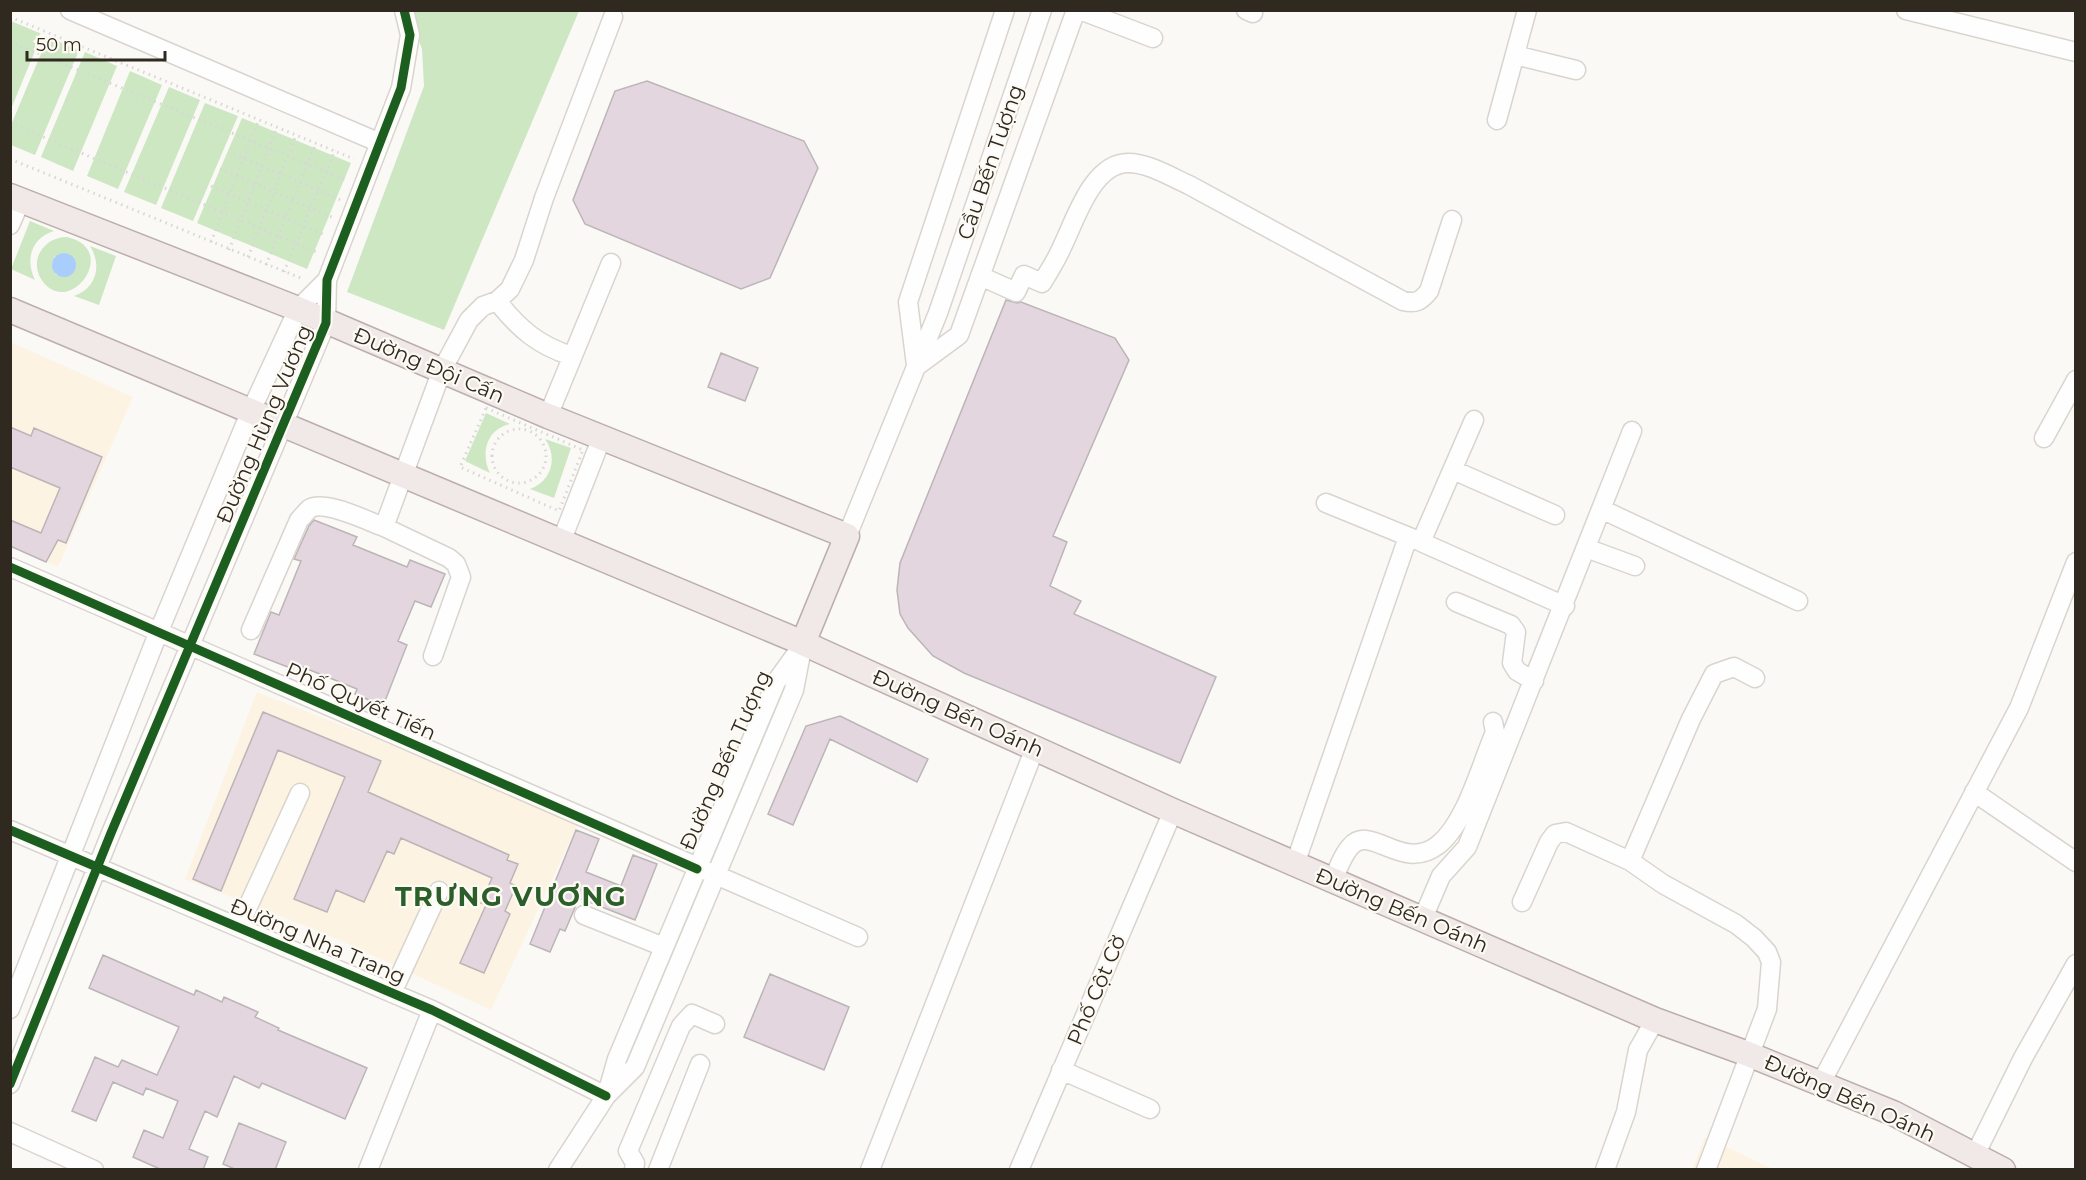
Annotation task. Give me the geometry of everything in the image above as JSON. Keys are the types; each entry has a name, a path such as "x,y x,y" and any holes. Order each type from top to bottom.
{"main road":[{"name":"Đường Đội Cấn","path":"16,198 297,309 548,416 847,536"},
{"path":"10,310 250,413 285,425 803,643"},
{"name":"Đường Bến Tượng","path":"803,643 847,536"},
{"name":"Đường Bến Oánh","path":"803,643 1173,811 1656,1020 1748,1054 1893,1113 2003,1170"}],"street":[{"path":"70,10 380,142"},
{"path":"327,280 401,88 410,35 404,10"},
{"path":"916,367 908,302 1005,10"},
{"name":"Cầu Bến Tượng","path":"938,313 1042,10"},
{"path":"916,367 959,334 1076,10"},
{"path":"1080,10 1153,38"},
{"path":"1497,120 1527,10"},
{"path":"1906,10 2076,52"},
{"path":"384,527 442,370 469,320 483,306 497,302 510,289 524,260 544,198 613,18"},
{"path":"1515,55 1576,69"},
{"path":"980,276 1016,292 1024,275 1042,283 1062,249 1081,204 1098,178 1112,168 1128,163 1156,170 1189,185 1403,301 1413,303 1422,300 1429,291 1452,220"},
{"path":"10,225 16,198"},
{"path":"548,416 611,264"},
{"name":"Đường Hùng Vương","path":"10,1009 159,632 250,413 297,309 327,280"},
{"name":"Đường Hùng Vương","path":"10,1083 326,322 327,280"},
{"path":"497,302 531,338 552,350 572,356"},
{"name":"Đường Bến Tượng","path":"847,536 938,313"},
{"path":"2044,438 2076,380"},
{"path":"1295,864 1415,539 1453,470 1474,420"},
{"path":"1423,918 1441,876 1467,847 1565,606 1632,431"},
{"path":"561,542 602,437"},
{"path":"1453,470 1555,514"},
{"path":"1326,503 1415,539 1565,606"},
{"path":"251,630 299,520 310,508 323,506 384,527 449,558 456,564 461,577 433,656"},
{"path":"1601,509 1798,601"},
{"path":"1586,548 1635,566"},
{"path":"1821,1083 2019,708 2076,562"},
{"name":"Phố Quyết Tiến","path":"10,567 697,869 858,937"},
{"path":"1456,602 1510,625 1516,632 1512,663 1517,671 1534,681"},
{"name":"Đường Bến Tượng","path":"606,1096 617,1059 776,682 803,643"},
{"name":"Đường Bến Tượng","path":"558,1170 606,1096 635,1067 794,690 803,643"},
{"path":"1630,861 1691,719 1714,674 1734,667 1755,678"},
{"path":"1333,880 1350,846 1360,839 1371,840 1411,856 1423,854 1444,839 1461,816 1495,732 1493,722"},
{"path":"870,1170 1035,748"},
{"path":"1974,792 2076,862"},
{"path":"239,926 300,793"},
{"name":"Phố Cột Cờ","path":"1019,1170 1173,811"},
{"name":"Đường Nha Trang","path":"10,830 100,866 432,1010 606,1096"},
{"path":"1522,902 1548,842 1555,834 1566,832 1630,861 1663,884 1736,924 1767,952 1771,962 1767,1009 1748,1054 1706,1170"},
{"path":"392,993 439,891"},
{"path":"584,915 664,947"},
{"path":"1975,1155 2023,1058 2076,964"},
{"path":"368,1170 432,1010"},
{"path":"634,1170 635,1163 628,1151 681,1026 692,1014 715,1024"},
{"path":"1605,1170 1626,1112 1638,1050 1656,1020"},
{"path":"658,1170 700,1064"},
{"path":"1061,1070 1150,1109"},
{"path":"10,1132 94,1170"}],"path":[{"path":"10,17 316,142 351,158 357,164"},
{"path":"10,42 351,181"},
{"path":"211,242 259,119"},
{"path":"10,123 321,254"},
{"path":"229,250 277,127"},
{"path":"248,257 296,135"},
{"path":"266,265 316,142"},
{"path":"284,272 334,150"},
{"path":"234,154 342,200"},
{"path":"10,159 301,279 308,278"},
{"path":"220,169 336,219"},
{"path":"210,186 328,236"},
{"path":"316,264 346,191"},
{"path":"486,408 583,450 559,511 506,488 459,467 486,408"},
{"path":"510,430 528,431 542,442 546,453 545,465 538,475 528,482 510,482 496,470 492,459 494,447 500,437 510,430"},
{"path":"506,488 510,482"}],"shaded area":[{"path":"11,342 133,397 58,567 11,546"},
{"path":"257,692 397,747 578,824 491,1010 326,934 185,879"},
{"path":"1705,1137 1773,1169 1692,1170"}],"green space":[{"path":"411,11 579,11 444,330 347,292 424,86 422,49 411,19"},
{"path":"11,21 42,34 11,109"},
{"path":"48,37 79,50 35,155 11,145 11,125"},
{"path":"85,52 117,66 73,171 41,157"},
{"path":"130,71 162,85 118,189 87,176"},
{"path":"169,87 200,100 156,205 124,192"},
{"path":"205,103 238,116 193,221 161,208"},
{"path":"242,118 351,163 307,269 197,223"},
{"path":"30,221 54,231 40,239 32,251 31,265 35,280 11,269"},
{"path":"67,237 83,244 90,255 90,267 85,278 76,287 64,292 52,290 41,279 37,264 41,250 59,238","holes":["55,256 76,266 72,273 56,275 52,263"]},
{"path":"90,246 116,256 99,305 74,296 88,287 95,275 96,261"},
{"path":"486,413 510,424 496,431 488,443 486,458 490,473 465,461"},
{"path":"545,439 571,448 554,498 530,489 543,480 551,468 551,453"}],"water":[{"path":"64,253 73,256 76,265 73,274 64,277 55,274 52,265 55,256"}],"building":[{"path":"647,81 804,141 818,168 770,278 741,289 585,224 573,200 615,91"},
{"path":"1006,300 1021,302 1115,338 1129,360 1053,536 1067,542 1050,586 1081,601 1074,614 1216,677 1180,763 964,673 933,656 908,628 900,614 897,590 900,563"},
{"path":"721,353 758,368 745,401 708,387"},
{"path":"10,427 31,436 34,428 102,457 66,543 58,540 46,562 10,546 10,520 41,533 60,488 10,467"},
{"path":"314,520 357,537 353,545 407,567 410,560 445,574 431,607 415,601 398,641 407,645 383,706 355,694 357,689 295,664 293,669 254,654 271,612 279,615 301,561 294,559"},
{"path":"263,712 381,761 368,792 509,855 507,860 518,864 510,883 516,886 505,911 510,914 484,973 460,963 486,905 481,903 492,878 401,838 394,854 387,851 364,902 336,890 327,912 294,899 345,777 278,750 221,891 193,879"},
{"path":"840,716 928,759 917,782 830,739 793,825 768,814 806,726"},
{"path":"576,830 599,839 586,872 621,886 633,855 657,864 635,920 579,898 565,931 560,929 550,952 530,944"},
{"path":"103,955 194,995 196,990 222,1002 224,997 258,1012 255,1017 279,1028 278,1030 367,1068 345,1119 262,1083 259,1088 234,1076 217,1117 205,1111 189,1149 208,1157 203,1170 162,1170 133,1157 144,1130 163,1138 178,1101 146,1088 143,1095 113,1082 96,1121 72,1111 95,1057 118,1067 122,1060 157,1075 179,1027 89,988"},
{"path":"770,974 849,1007 824,1070 744,1037"},
{"path":"239,1123 286,1142 275,1170 237,1170 223,1164"}],"cycle path":[{"path":"10,1084 111,833 326,323 327,280 401,88 410,35 404,10"},
{"path":"10,567 697,869"},
{"path":"10,830 432,1010 606,1096"}],"district":[{"name":"TRƯNG VƯƠNG","path":"511,896"}]}
